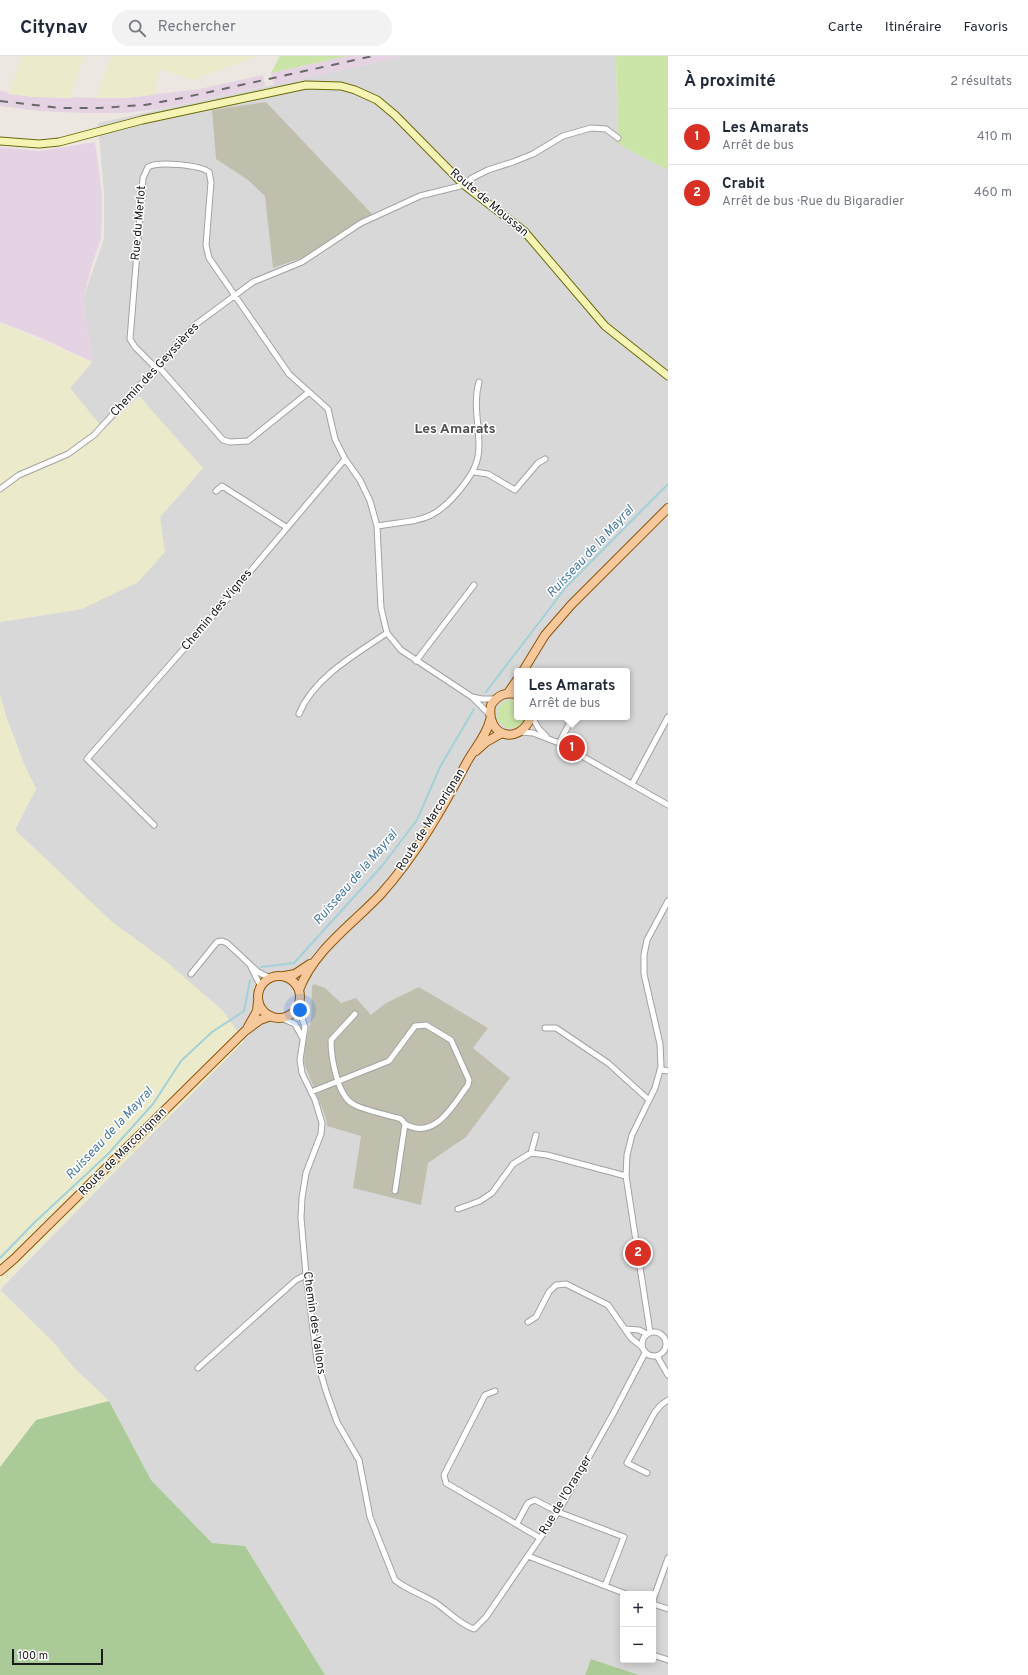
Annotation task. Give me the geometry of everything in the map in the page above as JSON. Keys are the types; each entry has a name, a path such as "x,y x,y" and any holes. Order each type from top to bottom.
{"main road":[{"path":"525,668 545,635 570,605 668,508"},
{"path":"529,668 533,655"},
{"path":"466,764 487,731 491,705 495,699 508,693 514,684"},
{"path":"508,693 514,694"},
{"path":"489,717 494,728 502,733 511,734 521,732 530,720"},
{"path":"466,764 486,742 502,733"},
{"name":"Route de Marcorignan","path":"284,976 295,974 313,963 381,893 410,857 447,798 466,764"},
{"name":"Route de Marcorignan","path":"299,990 313,963"},
{"path":"284,976 290,979 299,990 300,1001 298,1007 291,1014 281,1018 271,1016 261,1007 259,1000 261,987 270,978 284,976"},
{"name":"Route de Marcorignan","path":"245,1031 257,1011 259,1000"},
{"name":"Route de Marcorignan","path":"0,1271 14,1260 245,1031 260,1020 271,1016"}],"street":[{"name":"Route de Moussan","path":"0,141 39,144 59,142 142,120 306,85 341,86 355,90 377,100 395,115 464,185 524,231 605,326 668,376"},
{"path":"464,185 472,178 488,170 513,162 563,136 591,128 606,129 618,138"},
{"name":"Rue du Merlot","path":"157,367 135,347 130,339 143,178 148,167 157,164 200,167 209,172 211,182 206,252 233,295"},
{"name":"Chemin des Geyssières","path":"0,489 19,475 68,454 80,447 94,435 195,325 233,295 253,282 302,262 361,223 420,196 464,185"},
{"path":"233,295 289,374 328,409 335,439 345,459 360,480 370,501 377,526 381,608 387,633 401,650 472,697 489,717"},
{"path":"157,367 223,440 230,442 248,441 309,392"},
{"path":"377,526 424,519 435,514 448,505 474,472 478,456 476,394 479,382"},
{"name":"Chemin des Vignes","path":"154,825 87,760 211,618 286,527 345,459"},
{"path":"474,472 488,474 515,490 538,463 545,459"},
{"path":"216,491 222,486 286,527"},
{"path":"416,661 474,585"},
{"path":"299,714 303,702 334,668 387,633"},
{"path":"472,697 495,699"},
{"path":"632,784 668,717"},
{"path":"533,720 548,738"},
{"path":"559,743 571,720"},
{"path":"521,732 534,733 559,743 668,805"},
{"path":"642,1347 644,1338 648,1333 626,1176 627,1155 632,1135 655,1088 660,1068 660,1044 644,974 644,955 647,940 668,901"},
{"path":"191,974 217,942 222,941 227,943 251,966 270,978"},
{"path":"251,966 261,987"},
{"name":"Chemin des Vallons","path":"298,1007 304,1026 300,1060 302,1072 322,1123 321,1134 306,1173 302,1198 301,1218 306,1275 317,1360 337,1422 359,1460 370,1517 395,1580 403,1587 434,1602 466,1626 474,1629"},
{"path":"311,1092 338,1080 389,1061 418,1025 426,1025 451,1040 468,1076 468,1085 445,1117 435,1125 421,1128 412,1127 405,1124 401,1119 353,1105 346,1097 338,1080 332,1056 331,1040 355,1014"},
{"path":"281,1018 295,1024 302,1038"},
{"path":"545,1028 556,1028 608,1063 649,1100"},
{"path":"660,1068 668,1071"},
{"path":"394,1191 405,1124"},
{"path":"531,1153 536,1135"},
{"path":"458,1209 480,1201 492,1193 513,1164 531,1153 547,1155 626,1176"},
{"path":"198,1368 296,1280 306,1275"},
{"path":"528,1322 536,1317 549,1292 556,1284 566,1284 608,1305 631,1338 642,1347 645,1353 653,1357 658,1356 667,1348 663,1336 656,1332 648,1333 639,1330 625,1329"},
{"name":"Rue de l'Oranger","path":"474,1629 486,1617 558,1512 606,1427 645,1353"},
{"path":"658,1356 668,1375"},
{"path":"495,1392 485,1395 444,1478 446,1483 540,1538"},
{"path":"647,1473 627,1463 655,1412 668,1400"},
{"path":"517,1524 531,1500 624,1537 605,1586"},
{"path":"528,1556 620,1592"},
{"path":"656,1592 668,1558"},
{"path":"656,1605 668,1609"},
{"path":"656,1656 668,1660"}],"shaded area":[{"path":"22,56 84,56 70,98 34,97 8,94"},
{"path":"112,56 258,56 192,80 160,69 154,95 125,98 96,98"},
{"path":"348,56 405,56 274,85 271,73"},
{"path":"405,56 616,56 618,143 668,170 668,1675 639,1675 591,1659 585,1675 325,1675 245,1546 212,1543 151,1480 109,1401 74,1368 53,1342 0,1290 244,1041 168,963 112,922 14,829 36,789 24,764 6,716 0,695 0,622 82,609 164,552 160,517 202,469 139,396 104,430 70,388 92,362 83,298 104,239 104,194 98,123"},
{"path":"263,75 265,86 159,109 124,113 82,113 39,111 0,106 0,91 34,97 125,98 200,89"},
{"path":"266,102 372,214 307,256 273,268 265,196 248,180 216,159 212,110"},
{"path":"95,142 102,193 101,238 83,298 92,362 44,339 0,322 0,147 40,151"},
{"path":"0,323 92,362 70,388 104,430 139,396 203,468 160,517 165,552 138,582 82,609 0,622"},
{"path":"0,695 6,716 24,764 36,789 15,830 112,922 168,963 223,1011 244,1041 0,1288"},
{"path":"314,984 325,988 341,1003 356,998 371,1015 386,1003 419,987 488,1028 473,1048 510,1078 466,1137 428,1163 421,1205 353,1188 361,1136 327,1126 326,1118 304,1063 305,1046 311,1020 312,986"},
{"path":"0,1290 53,1342 74,1368 109,1401 36,1420 0,1467"}],"green space":[{"path":"280,56 348,56 271,73"},
{"path":"616,56 668,56 668,170 618,144"},
{"path":"507,701 514,701 514,720 525,720 515,728 506,728 497,719 499,706"},
{"path":"109,1401 151,1480 212,1543 245,1546 325,1675 0,1675 0,1467 36,1420"},
{"path":"591,1659 639,1675 585,1675"}],"waterway":[{"name":"Ruisseau de la Mayral","path":"486,692 566,587 668,484"},
{"name":"Ruisseau de la Mayral","path":"261,967 294,963 382,866 417,820 440,767 474,709"},
{"name":"Ruisseau de la Mayral","path":"0,1258 35,1222 108,1154 153,1104 181,1061 212,1032 244,1011 250,980"}],"railway":[{"path":"0,101 61,108 98,108 145,105 373,56"}],"place":[{"name":"Les Amarats","path":"572,748"},
{"name":"Crabit","path":"638,1253"}],"district":[{"name":"Les Amarats","path":"455,429"}]}
